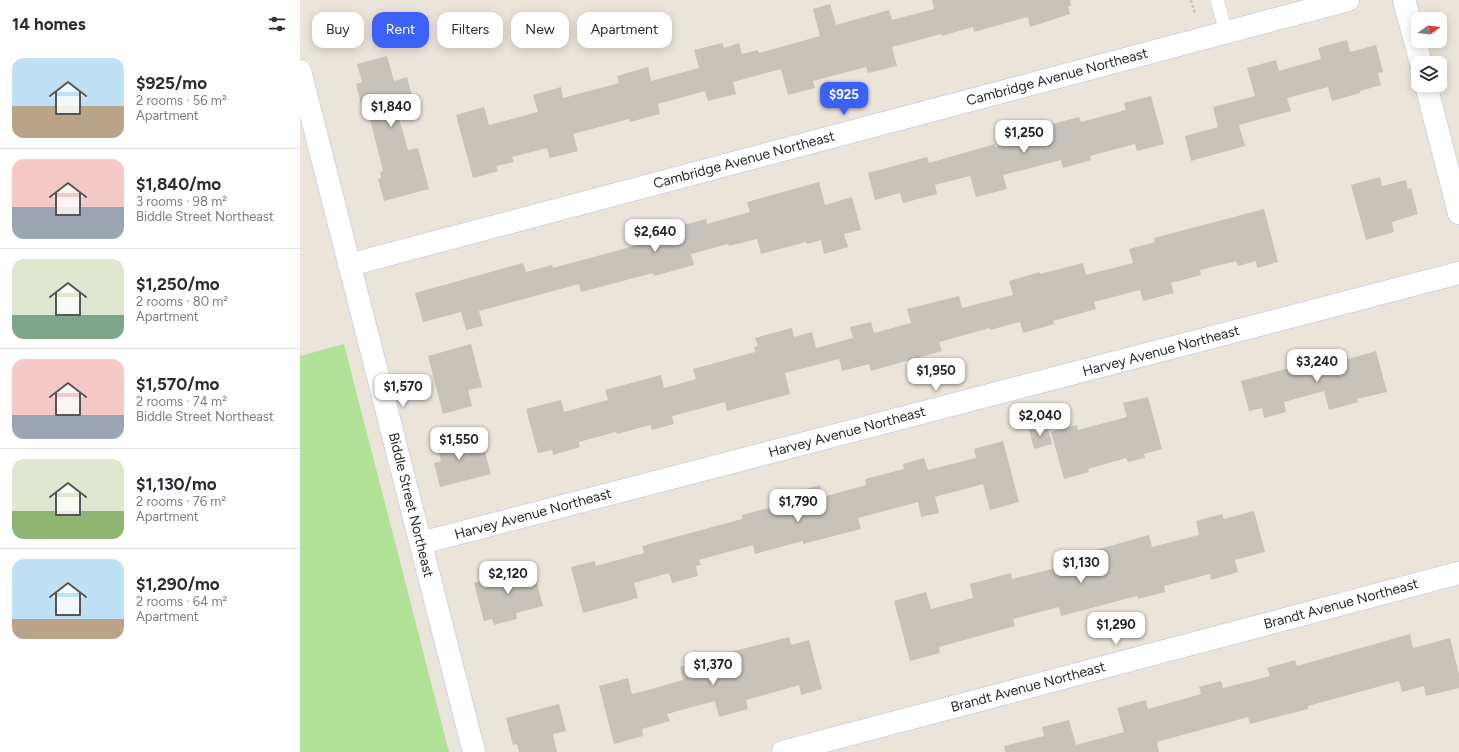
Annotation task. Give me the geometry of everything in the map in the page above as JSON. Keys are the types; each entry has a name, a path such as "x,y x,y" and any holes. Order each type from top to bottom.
{"street":[{"name":"Cambridge Avenue Northeast","path":"349,265 1348,0"},
{"path":"1404,0 1419,56"},
{"name":"Biddle Street Northeast","path":"300,71 474,752"},
{"path":"1428,92 1459,213"},
{"name":"Harvey Avenue Northeast","path":"421,543 1459,273"},
{"name":"Brandt Avenue Northeast","path":"783,752 1459,573"}],"lane":[{"path":"1217,0 1226,32"}],"path":[{"path":"1191,0 1195,14"}],"green space":[{"path":"344,344 449,752 300,752 300,356"}],"building":[{"path":"932,0 1070,0 1071,6 1068,6 1070,14 1030,27 1028,17 974,32 973,27 892,47 897,66 868,73 866,67 813,81 815,88 788,95 781,69 733,82 736,94 708,101 705,91 658,104 660,114 630,122 629,119 573,134 578,151 550,158 547,148 512,157 514,162 496,166 498,171 473,178 456,115 484,107 489,125 538,112 533,95 561,87 563,98 619,83 617,76 648,67 651,81 699,68 694,50 722,43 724,48 739,43 742,54 758,50 759,53 820,36 813,9 830,4 836,25 889,10 892,20 934,9"},
{"path":"1347,40 1350,52 1376,45 1383,72 1378,73 1381,85 1332,101 1328,87 1287,98 1291,111 1239,125 1245,146 1191,161 1185,136 1218,127 1213,107 1255,96 1247,68 1276,60 1279,71 1321,59 1318,48"},
{"path":"387,56 394,81 407,77 417,113 399,118 408,150 418,148 429,189 384,201 378,179 381,178 380,172 383,171 368,111 363,112 356,84 362,82 357,64"},
{"path":"1151,96 1164,144 1137,151 1135,144 1090,156 1091,160 1063,168 1061,160 1003,175 1007,189 976,197 970,176 935,185 937,194 903,203 900,193 875,200 868,173 927,157 929,163 995,144 995,147 1053,131 1052,124 1079,117 1081,122 1126,110 1124,103"},
{"path":"1380,177 1382,186 1406,180 1408,189 1411,188 1418,214 1392,222 1394,232 1366,240 1351,185"},
{"path":"819,182 825,205 852,197 861,230 844,234 848,247 824,254 821,240 807,244 806,242 761,254 757,239 729,246 728,244 691,254 694,265 654,276 653,273 581,292 579,284 479,311 483,326 466,330 461,312 423,322 415,293 523,263 526,272 552,265 553,268 645,243 641,230 674,221 676,227 706,219 707,224 750,212 747,202"},
{"path":"1264,209 1278,262 1257,268 1256,261 1238,266 1236,261 1200,270 1201,275 1171,283 1174,293 1143,301 1140,290 1094,302 1096,309 1053,321 1054,324 1023,333 1020,322 990,330 990,328 939,342 942,351 871,371 869,364 842,371 839,359 785,373 790,394 727,411 725,402 672,416 674,424 652,430 650,425 579,442 580,447 553,455 552,450 538,453 526,409 561,400 564,412 608,400 605,390 661,375 664,388 696,379 693,369 755,352 754,347 758,346 755,338 792,328 794,337 812,332 816,348 853,338 850,327 871,322 874,333 911,323 907,309 959,296 962,308 1013,295 1009,281 1040,272 1040,274 1083,263 1086,275 1133,263 1129,249 1155,242 1154,238"},
{"path":"471,344 482,387 468,390 472,406 443,414 428,356"},
{"path":"1338,349 1341,361 1376,351 1387,392 1357,399 1358,402 1329,410 1324,391 1284,402 1286,412 1264,418 1262,408 1249,411 1241,381 1316,361 1315,356"},
{"path":"1148,397 1162,449 1144,454 1145,458 1128,462 1126,458 1088,469 1089,472 1064,479 1051,432 1077,425 1078,430 1127,417 1123,403"},
{"path":"1047,425 1052,444 1034,449 1029,430"},
{"path":"459,431 465,454 484,449 491,474 440,487 434,463 441,461 435,438"},
{"path":"1003,441 1019,502 990,510 983,484 935,497 939,513 921,517 918,502 858,518 861,529 803,544 803,541 755,554 753,545 699,560 701,565 696,566 698,576 672,583 669,573 634,583 638,598 583,613 571,567 595,561 596,566 644,553 642,546 742,519 742,515 792,502 790,493 820,485 823,497 866,485 865,479 904,469 903,464 924,458 928,470 976,458 974,449"},
{"path":"1254,511 1265,552 1235,560 1238,572 1211,580 1210,574 1164,586 1165,592 1138,599 1137,596 1061,616 1059,607 1013,619 1015,626 939,647 940,653 910,661 894,601 926,592 931,609 973,598 970,584 1011,573 1012,579 1080,562 1078,555 1149,535 1152,547 1199,535 1196,521 1222,514 1224,519"},
{"path":"532,565 543,606 516,613 517,619 494,625 492,619 484,621 474,583 488,579 488,577"},
{"path":"1410,634 1413,648 1450,638 1459,674 1459,688 1426,696 1424,686 1402,692 1399,681 1308,706 1308,709 1250,724 1248,717 1157,742 1159,752 1005,752 1004,746 1044,736 1042,727 1069,720 1076,745 1124,732 1117,708 1146,700 1148,709 1201,694 1199,687 1221,681 1223,688 1270,676 1267,668 1295,660 1297,666"},
{"path":"789,637 791,645 809,640 822,689 801,695 799,685 746,700 748,709 719,717 715,701 667,714 670,721 642,729 643,736 614,744 599,686 628,678 632,694 648,690 683,680 680,667 704,661 703,659"},
{"path":"559,704 566,731 553,734 557,752 519,752 517,744 513,745 506,718"}]}
